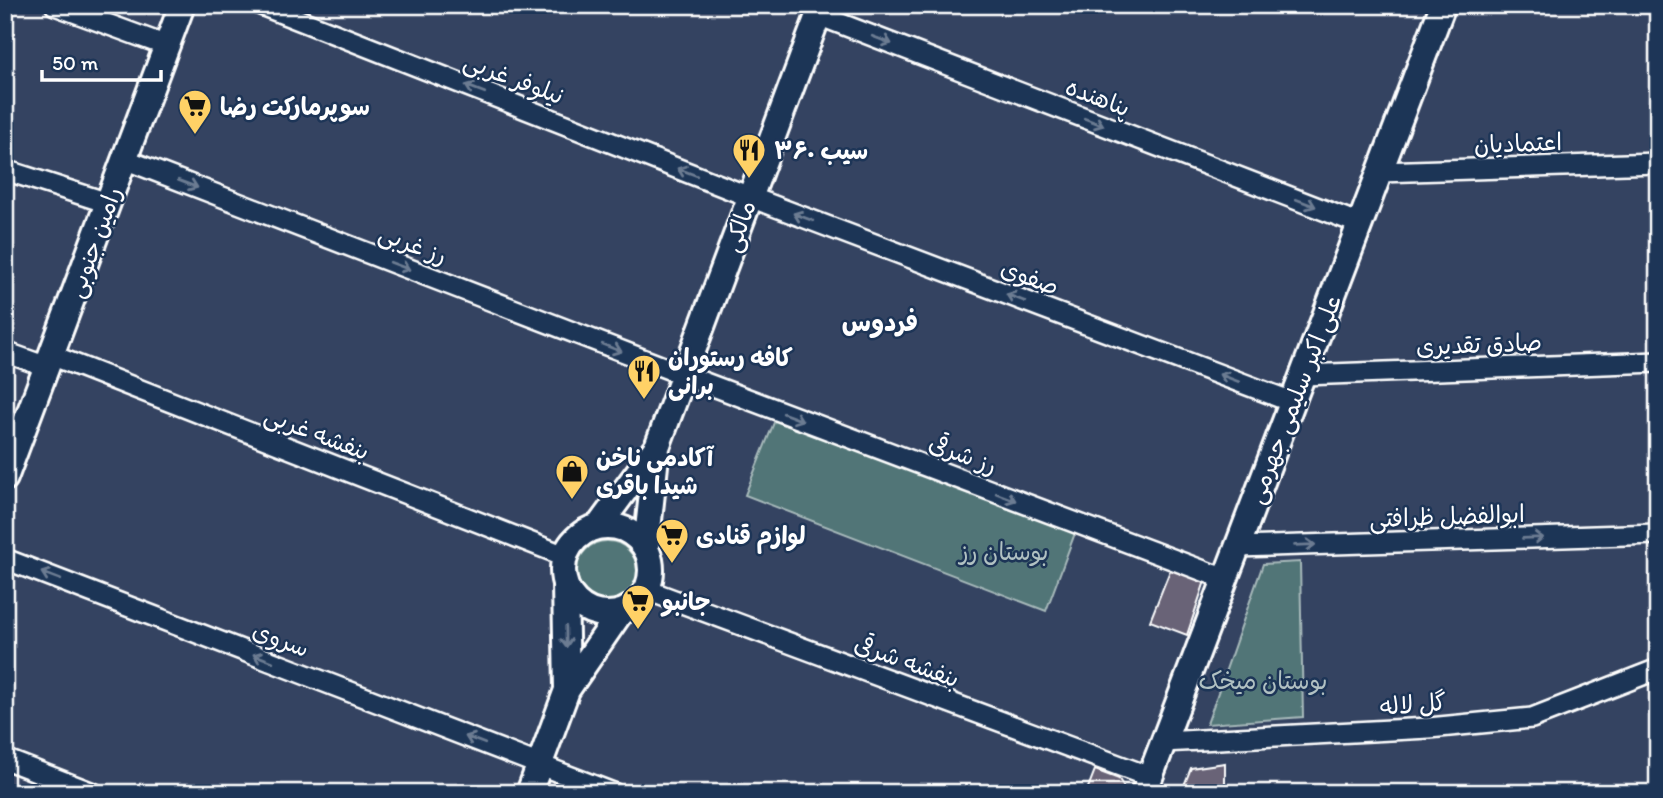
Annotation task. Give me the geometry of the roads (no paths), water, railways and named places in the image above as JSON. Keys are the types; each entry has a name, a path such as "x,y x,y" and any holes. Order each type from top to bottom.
{"street":[{"path":"55,5 167,46"},
{"name":"رامین جنوبی","path":"5,478 182,5"},
{"name":"نیلوفر غربی","path":"261,5 750,197"},
{"name":"علی اکبر سلیمی جهرمی","path":"1147,785 1443,5"},
{"name":"مالکی","path":"646,548 657,447 820,10"},
{"name":"پناهنده","path":"820,10 1360,224"},
{"name":"رز غربی","path":"124,159 684,376"},
{"name":"اعتمادیان","path":"1380,172 1658,163"},
{"path":"5,170 108,203"},
{"name":"صفوی","path":"750,197 1293,402"},
{"name":"بنفشه غربی","path":"5,352 49,361 565,556"},
{"name":"صادق تقدیری","path":"1303,375 1658,362"},
{"name":"رز شرقی","path":"684,376 1225,579"},
{"name":"مالکی","path":"598,527 657,447"},
{"path":"565,584 571,596 593,612 620,613 631,608 648,590 651,561 646,548 625,530 598,527 578,537 565,556 565,584 567,690"},
{"name":"ابوالفضل ظرافتی","path":"1237,547 1658,534"},
{"name":"سروی","path":"5,559 613,793"},
{"name":"بنفشه شرقی","path":"648,590 1147,785"},
{"path":"529,793 567,690 620,613"},
{"name":"گل لاله","path":"1163,742 1429,728 1532,718 1658,669"},
{"path":"5,759 93,793"}],"place":[{"name":"سوپرمارکت رضا","path":"195,136"},
{"name":"سیب ۳۶۰","path":"749,180"},
{"name":"كافه رستوران برانى","path":"644,401"},
{"name":"آکادمی ناخن شیدا باقری","path":"572,501"},
{"name":"لوازم قنادی","path":"672,565"},
{"name":"جانبو","path":"638,631"}],"district":[{"name":"فردوس","path":"880,322"}],"park label":[{"name":"بوستان رز","path":"1004,551"},
{"name":"بوستان میخک","path":"1263,680"}]}
